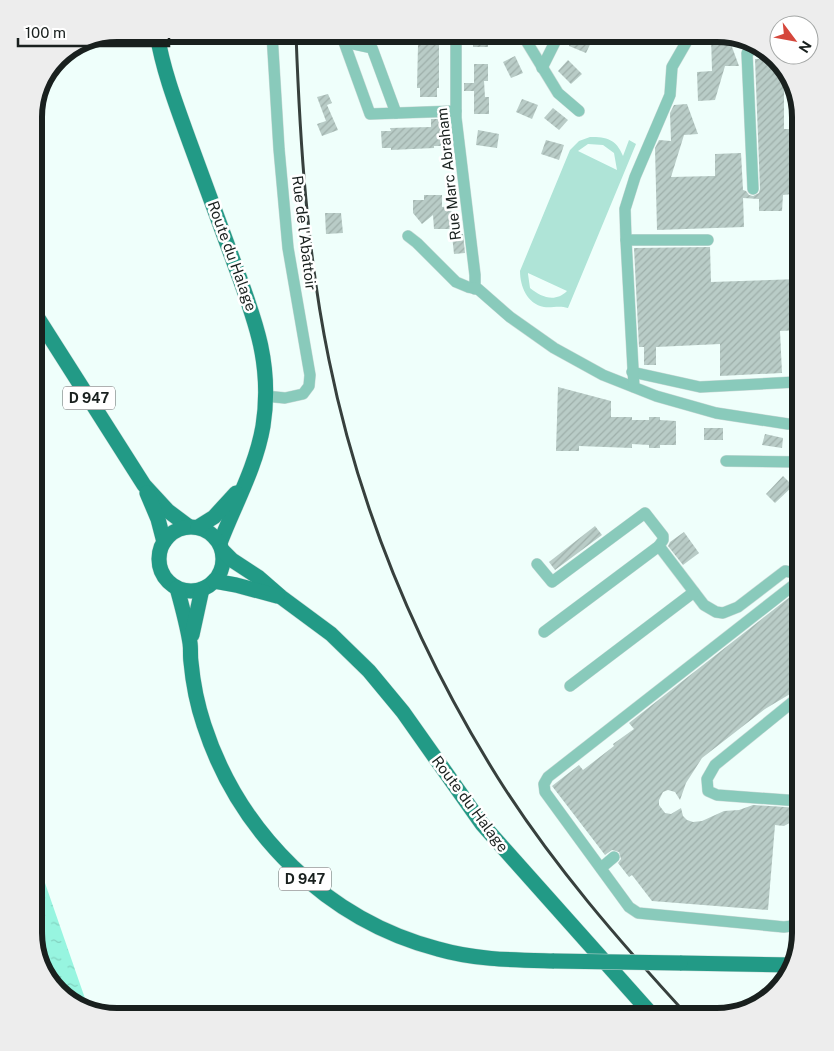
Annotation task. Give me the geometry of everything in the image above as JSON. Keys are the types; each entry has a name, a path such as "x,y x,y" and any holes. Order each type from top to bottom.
{"main road":[{"name":"Route du Halage","path":"158,43 175,104 257,326 263,349 265,396 259,445 221,547 232,560 258,577 281,597 331,634 351,652 388,692 482,824 646,1008"},
{"name":"D 947","path":"43,326 144,484 168,510 193,526"},
{"name":"Route du Halage","path":"193,526 214,517 246,482"},
{"name":"D 947","path":"144,484 158,519 164,542"},
{"path":"193,526 211,532 221,547 223,567 208,585 194,591 177,588 170,583 160,568 160,550 170,534 178,529 193,526"},
{"name":"Route du Halage","path":"208,585 236,585 281,597"},
{"name":"D 947","path":"190,644 208,585"},
{"name":"D 947","path":"177,588 190,644 195,692 216,760 233,793 252,821 278,852 307,881 367,922 401,937 438,949 474,957 554,961 785,965"}],"street":[{"name":"Rue de l'Abattoir","path":"265,396 285,398 302,394 309,386 310,374 288,248 279,149 273,43"},
{"path":"345,43 370,114 456,112"},
{"path":"358,43 372,48 396,113"},
{"name":"Rue Marc Abraham","path":"456,43 456,112 475,289"},
{"path":"527,43 558,93 579,111"},
{"path":"542,68 554,43"},
{"path":"634,387 626,210 635,177 670,94 672,67 686,43"},
{"path":"750,51 747,53 753,189"},
{"path":"408,236 417,242 456,282 475,289 554,348 603,375 656,396 716,413 792,424"},
{"path":"626,240 708,240"},
{"path":"632,372 700,387 792,382"},
{"path":"726,461 792,462"},
{"path":"537,564 552,582 645,512 663,536 659,546 544,632"},
{"path":"659,546 704,605 716,612 723,613 738,607 785,571 792,572"},
{"path":"792,586 548,777 544,784 545,792 600,868 629,907 638,913 784,927 792,926"},
{"path":"570,686 694,592"},
{"path":"792,702 715,765 708,779 708,791 717,795 792,800"},
{"path":"600,868 614,857"}],"shaded area":[{"path":"590,137 610,140 617,146 623,156 629,140 636,144 568,308 544,307 533,302 526,294 521,283 520,271 570,150 579,141","holes":["588,144 603,145 614,153 617,170 578,151","528,273 567,291 553,298 543,296 530,288"]}],"water":[{"path":"43,877 86,1002 61,983 48,962 43,943"}],"building":[{"path":"420,43 437,43 439,45 439,88 437,88 437,97 420,97 420,88 417,88 418,45"},
{"path":"473,43 488,43 488,47 473,47"},
{"path":"570,43 591,43 586,53 569,46"},
{"path":"711,43 731,44 739,66 725,66 715,100 698,101 697,72 712,71"},
{"path":"515,56 523,73 511,78 503,62"},
{"path":"755,59 763,59 771,65 784,85 784,129 790,129 792,194 783,195 782,211 759,211 759,199 743,198 744,227 657,230 655,148 659,140 671,141 670,113 674,105 687,104 698,134 684,135 671,177 715,176 715,154 741,153 743,190 753,196 759,193"},
{"path":"568,60 582,74 571,84 558,71"},
{"path":"474,64 488,64 488,81 484,81 485,97 489,97 489,114 474,114 474,91 464,91 464,83 474,83"},
{"path":"328,94 332,103 327,105 338,130 322,136 317,124 326,121 317,97"},
{"path":"522,99 538,105 532,119 516,112"},
{"path":"553,108 568,120 559,130 544,118"},
{"path":"431,119 442,119 444,146 391,150 391,148 382,148 381,131 391,131 390,128 431,127"},
{"path":"478,130 499,134 497,148 476,145"},
{"path":"546,140 564,145 559,160 541,154"},
{"path":"424,195 442,195 442,207 451,206 453,229 434,229 433,215 422,224 413,213 413,200 424,200"},
{"path":"325,213 341,213 343,233 326,234"},
{"path":"463,234 465,253 454,254 452,235"},
{"path":"710,247 711,282 792,279 792,330 780,331 782,373 720,376 720,344 656,347 656,365 644,365 644,347 639,347 634,248"},
{"path":"558,387 611,401 611,417 632,417 632,420 649,420 649,417 660,417 660,420 676,421 676,445 660,445 660,448 649,448 649,445 632,444 632,448 579,446 579,451 556,451"},
{"path":"704,428 723,428 723,440 704,440"},
{"path":"765,434 783,438 782,448 762,445"},
{"path":"783,476 792,485 775,503 766,494"},
{"path":"595,526 602,535 555,570 549,562"},
{"path":"684,532 699,553 683,565 668,546 670,542"},
{"path":"792,595 792,693 765,709 702,758 686,783 680,800 675,792 668,790 663,792 659,800 659,805 665,813 671,814 681,808 683,816 693,822 702,821 724,811 739,810 753,805 792,807 792,822 784,826 775,825 768,910 652,901 632,875 629,877 618,863 621,859 619,852 612,850 605,855 552,786 579,765 583,770 614,746 613,744 634,729 629,723"},
{"path":"792,865 792,900 789,900"}],"railway":[{"path":"296,43 306,198 321,320 342,415 357,470 395,576 417,629 442,679 469,729 519,810 588,902 681,1008"}]}
